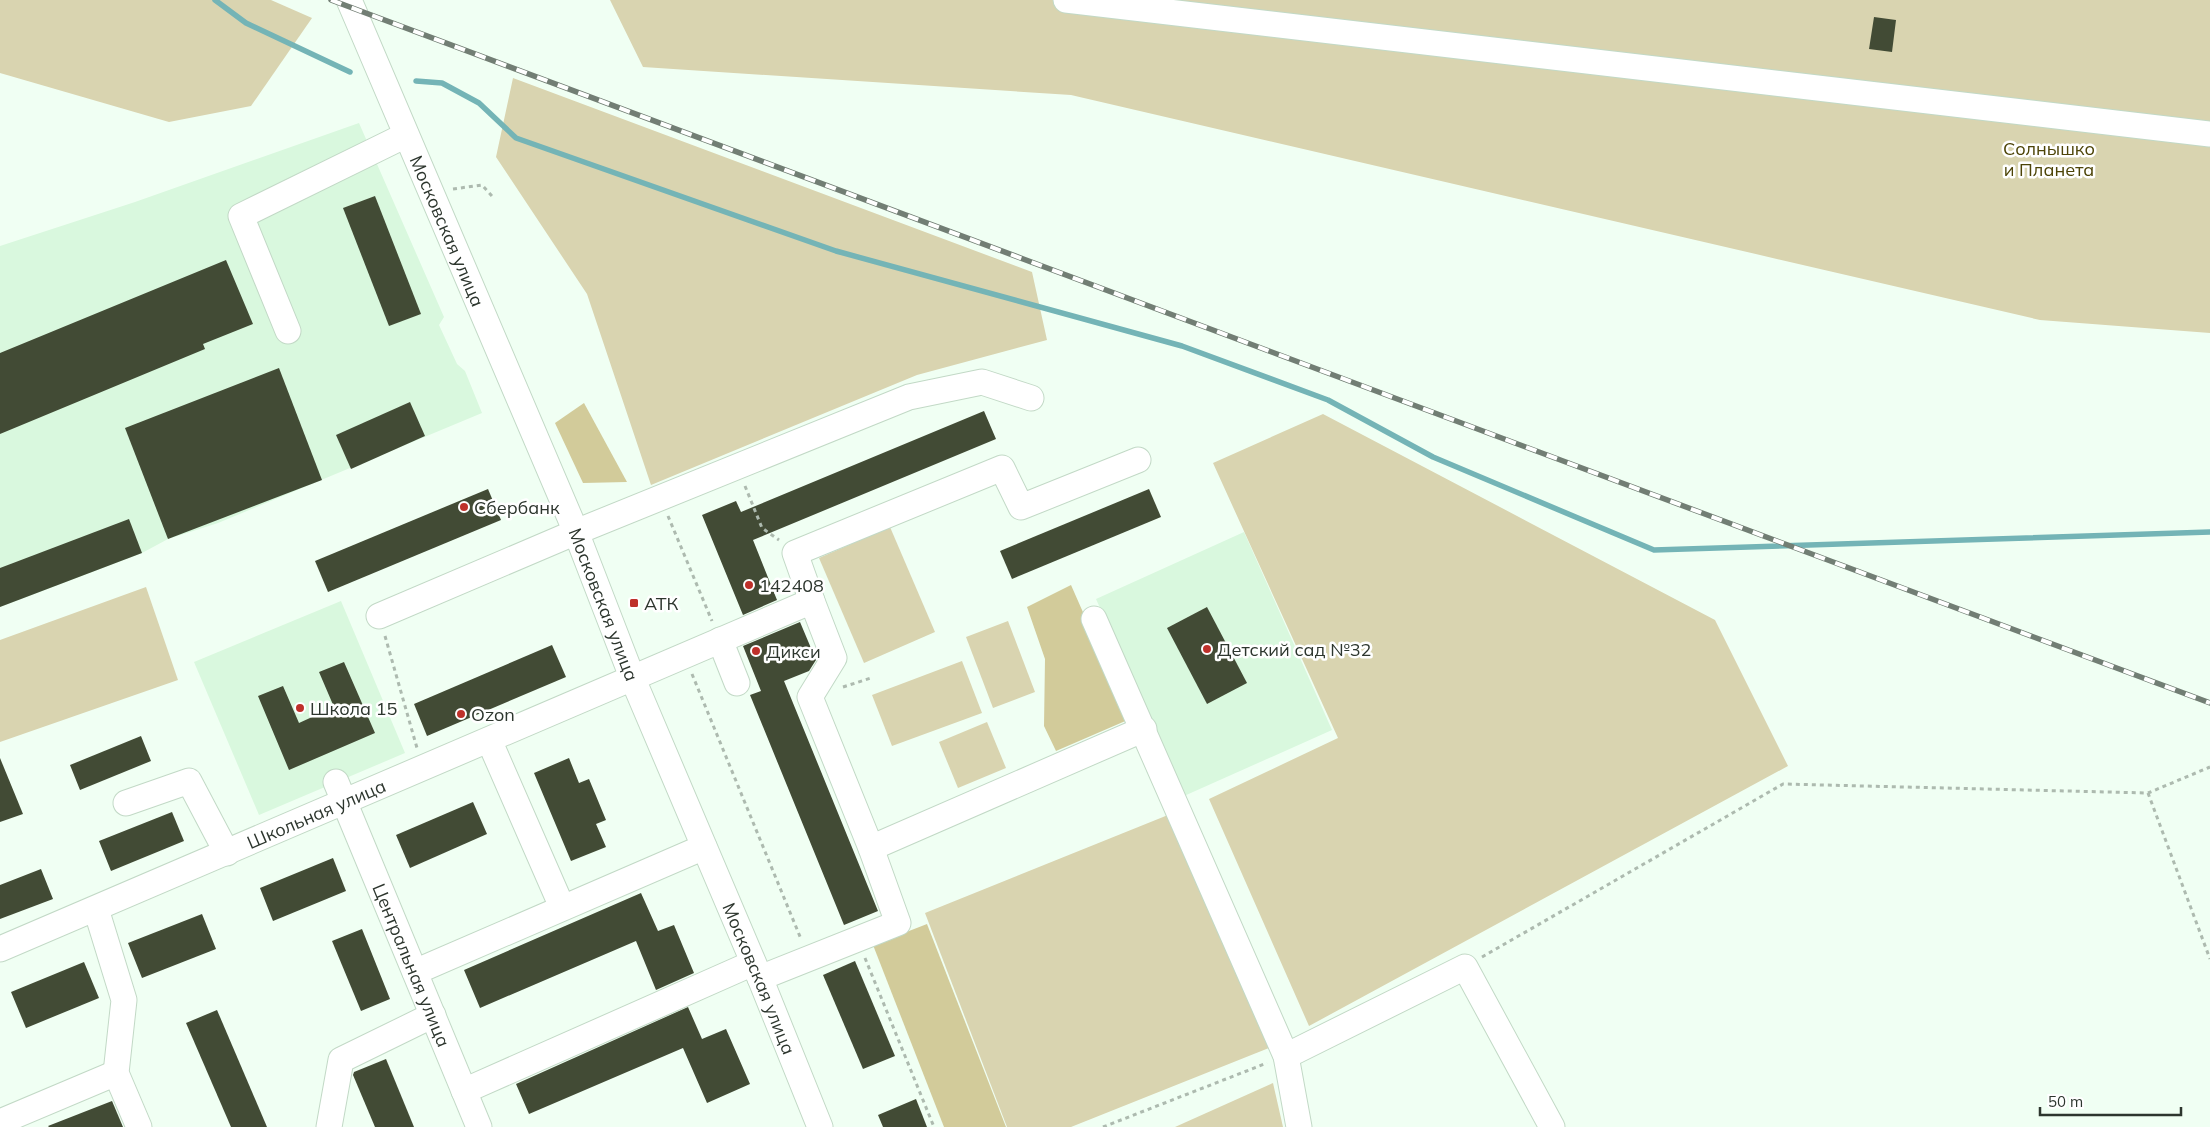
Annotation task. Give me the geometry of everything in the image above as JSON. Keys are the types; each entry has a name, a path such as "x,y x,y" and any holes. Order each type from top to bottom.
{"street":[{"name":"Московская улица","path":"349,0 576,532 632,677 820,1127"},
{"path":"1066,0 2210,134"},
{"path":"288,331 241,216 406,135"},
{"path":"379,616 576,532 909,397 982,382 1031,398"},
{"path":"464,1091 756,971 809,958 898,923 871,848 810,697 834,658 795,552 1002,468 1021,507 1138,460"},
{"name":"Школьная улица","path":"0,950 227,853 341,792 423,768 632,677 812,602"},
{"path":"1094,619 1144,729 1286,1056 1299,1127"},
{"path":"720,640 737,683"},
{"path":"871,848 1144,729"},
{"path":"489,740 562,907"},
{"path":"126,803 189,781 227,853"},
{"name":"Центральная улица","path":"341,792 480,1127"},
{"path":"415,972 704,847"},
{"path":"96,908 124,1000 116,1073 139,1127"},
{"path":"1286,1056 1465,967 1552,1127"},
{"path":"329,1127 341,1060 433,1015"},
{"path":"0,1122 116,1073"}],"path":[{"path":"446,190 482,185 492,196"},
{"path":"738,466 762,528 795,552"},
{"path":"660,498 720,640"},
{"path":"379,616 423,768"},
{"path":"684,655 809,958"},
{"path":"1465,967 1783,784 2148,793 2210,766"},
{"path":"2148,793 2210,959"},
{"path":"858,939 934,1127"},
{"path":"1103,1127 1286,1056"}],"shaded area":[{"path":"359,123 444,317 439,325 457,364 465,371 482,413 218,523 168,539 142,553 0,607 0,246 135,202"},
{"path":"584,403 627,482 583,483 555,423"},
{"name":"Детский сад №32","path":"1244,532 1332,730 1184,796 1096,599"},
{"path":"1071,585 1130,719 1056,751 1044,726 1045,659 1027,607"},
{"name":"Школа 15","path":"341,601 405,753 259,815 194,662"},
{"path":"927,924 1006,1127 944,1127 873,945"}],"green space":[{"path":"0,0 271,0 312,18 251,106 169,122 0,73"},
{"name":"Солнышко и Планета","path":"610,0 2210,0 2210,333 2040,320 1071,95 643,67"},
{"path":"513,78 1032,272 1047,340 917,375 651,485 587,294 496,157"},
{"path":"1323,414 1715,620 1788,766 1309,1026 1209,799 1338,738 1213,463"},
{"path":"890,527 935,632 864,663 819,558"},
{"path":"146,587 178,680 0,742 0,640"},
{"path":"1008,621 1035,692 993,708 966,637"},
{"path":"962,661 982,713 892,746 872,695"},
{"path":"987,722 1006,768 958,788 939,742"},
{"path":"1168,815 1274,1046 1071,1127 1007,1127 925,913"},
{"path":"1273,1083 1283,1127 1175,1127"}],"building":[{"path":"1874,17 1896,20 1892,52 1869,49"},
{"path":"375,196 421,314 389,326 343,208"},
{"path":"226,260 253,324 203,344 205,349 0,434 0,353"},
{"path":"279,368 322,480 168,539 125,428"},
{"path":"410,402 425,436 351,469 336,435"},
{"path":"984,411 996,439 753,540 777,600 743,615 702,515 736,501 741,512"},
{"path":"488,489 501,520 328,592 315,561"},
{"path":"1149,489 1161,517 1012,579 1000,551"},
{"path":"129,519 142,553 0,607 0,568"},
{"path":"1207,607 1247,683 1207,704 1167,628"},
{"path":"800,622 816,660 809,671 784,681 878,911 844,925 750,695 761,691 743,646"},
{"path":"552,645 566,677 427,736 414,704"},
{"path":"344,662 375,733 289,770 258,696 283,686 299,723 334,707 319,672"},
{"path":"141,736 151,761 80,790 70,765"},
{"path":"0,758 23,814 0,822"},
{"path":"569,758 579,783 589,779 606,820 596,824 606,847 571,861 534,773"},
{"path":"473,802 487,834 410,868 396,835"},
{"path":"172,812 184,841 111,871 99,841"},
{"path":"333,858 346,891 273,921 260,888"},
{"path":"41,869 53,899 0,919 0,885"},
{"path":"641,893 658,931 674,925 694,973 656,990 636,941 480,1008 464,970"},
{"path":"202,914 216,949 142,978 128,943"},
{"path":"362,929 390,999 361,1011 332,941"},
{"path":"855,961 895,1056 863,1069 823,975"},
{"path":"84,962 99,998 26,1028 11,992"},
{"path":"688,1007 702,1039 726,1029 750,1084 707,1103 683,1048 529,1114 516,1084"},
{"path":"217,1010 267,1127 231,1127 186,1023"},
{"path":"386,1059 414,1127 375,1127 353,1075 354,1072"},
{"path":"916,1099 927,1127 883,1127 878,1115"},
{"path":"112,1101 123,1127 48,1126"}],"waterway":[{"path":"215,0 246,23 350,72"},
{"path":"416,81 442,83 479,103 516,138 836,251 1182,346 1328,400 1433,457 1654,550 2210,532"}],"railway":[{"path":"331,0 2210,703"}],"place":[{"name":"Сбербанк","path":"464,507"},
{"name":"142408","path":"749,585"},
{"name":"АТК","path":"634,603"},
{"name":"Детский сад №32","path":"1207,649"},
{"name":"Дикси","path":"756,651"},
{"name":"Школа 15","path":"300,708"},
{"name":"Ozon","path":"461,714"}]}
